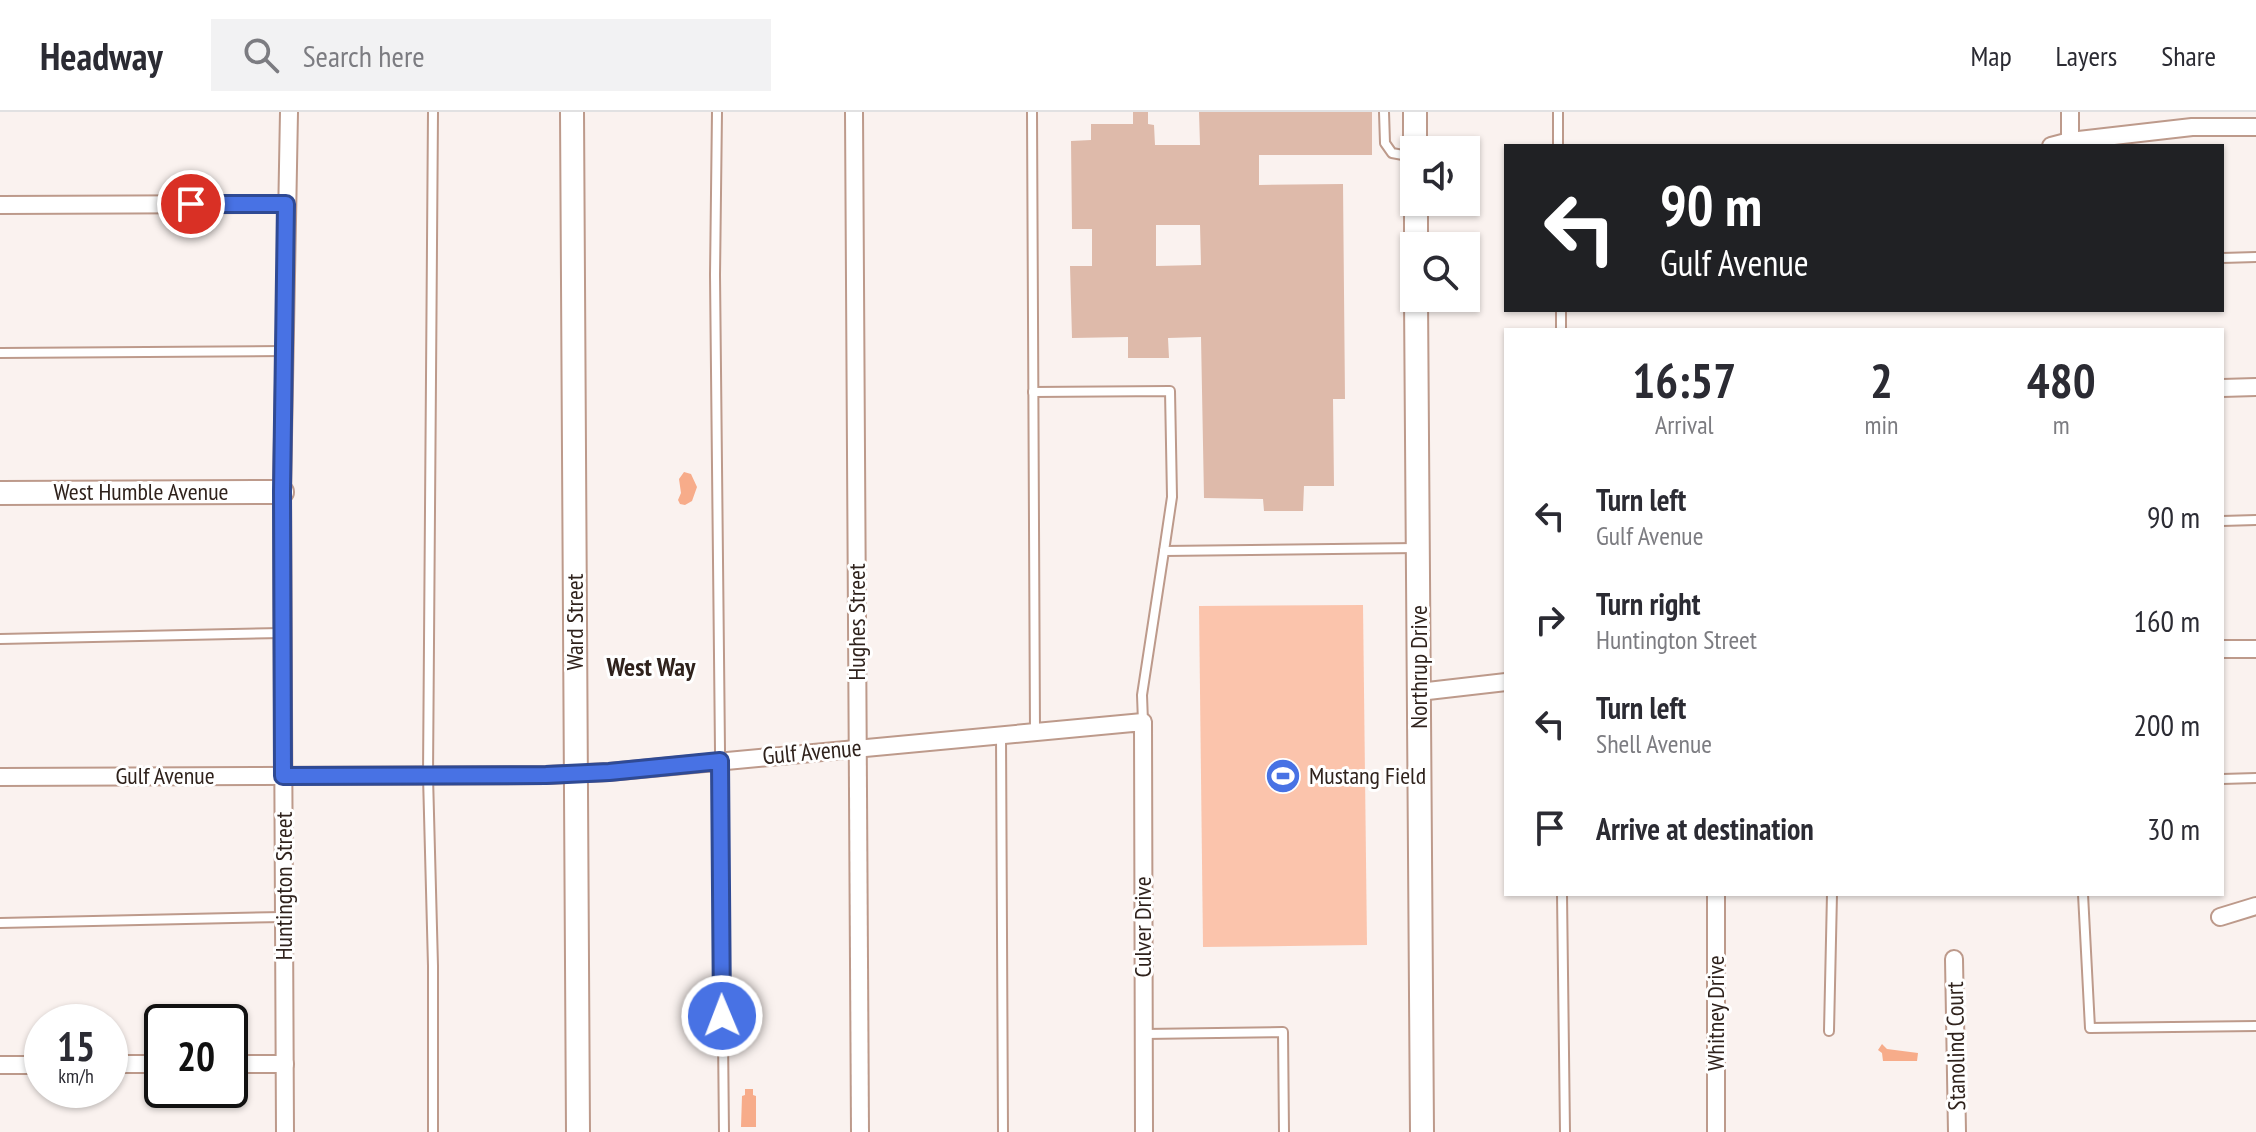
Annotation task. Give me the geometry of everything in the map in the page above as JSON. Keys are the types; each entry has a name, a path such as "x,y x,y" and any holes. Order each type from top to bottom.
{"street":[{"name":"Huntington Street","path":"285,1132 282,492 289,112"},
{"name":"Ward Street","path":"572,112 578,1132"},
{"name":"Hughes Street","path":"854,112 860,1132"},
{"path":"1415,112 1415,136"},
{"path":"2070,112 2070,141"},
{"path":"2059,144 2192,127 2256,127"},
{"path":"0,205 286,204"},
{"name":"Northrup Drive","path":"1416,312 1422,1132"},
{"path":"2224,388 2256,387"},
{"name":"West Humble Avenue","path":"0,493 282,492"},
{"path":"2224,649 2256,649"},
{"path":"1419,692 1504,682"},
{"name":"Gulf Avenue","path":"0,777 576,773 1143,722"},
{"name":"Culver Drive","path":"1143,722 1144,1132"},
{"name":"Whitney Drive","path":"1716,896 1716,1132"},
{"path":"2220,917 2256,906"},
{"name":"Stanolind Court","path":"1954,959 1957,1132"},
{"path":"248,1064 285,1064"},
{"path":"0,1065 24,1065"}],"lane":[{"path":"433,112 428,776 433,1132"},
{"path":"717,112 715,275 724,1132"},
{"path":"1032,112 1035,732"},
{"path":"1384,112 1385,143 1392,153 1400,154"},
{"path":"1558,112 1558,144"},
{"path":"2224,258 2256,257"},
{"path":"0,353 283,351"},
{"path":"1033,392 1170,391 1172,497 1142,695 1143,722"},
{"path":"2224,521 2256,520"},
{"path":"1164,551 1418,548"},
{"path":"0,639 282,633"},
{"path":"1001,735 1003,1132"},
{"path":"2224,779 2256,778"},
{"path":"1562,896 1565,1132"},
{"path":"1829,1031 1832,896"},
{"path":"2083,896 2090,1028 2256,1026"},
{"path":"0,923 284,917"},
{"path":"1143,1034 1283,1032 1284,1132"}],"shaded area":[{"path":"684,472 691,474 697,487 692,501 685,505 678,500 681,493 679,479"},
{"name":"Mustang Field","path":"1363,605 1367,945 1203,947 1199,606"},
{"path":"1882,1044 1887,1049 1918,1053 1917,1061 1883,1061 1882,1053 1878,1050"},
{"path":"745,1089 753,1089 756,1096 756,1127 741,1127"}],"building":[{"path":"1133,112 1148,112 1148,124 1154,125 1155,145 1200,145 1199,112 1372,112 1372,155 1259,155 1259,185 1343,184 1345,399 1333,399 1334,486 1304,486 1303,511 1264,511 1263,499 1204,498 1201,337 1168,338 1169,358 1128,358 1128,337 1072,338 1070,266 1092,266 1092,229 1072,229 1071,141 1091,140 1091,124 1133,124","holes":["1156,225 1200,225 1201,265 1156,266"]}],"place":[{"name":"Mustang Field","path":"1283,776"}],"district":[{"name":"West Way","path":"651,667"}],"route":[{"path":"191,204 286,204 282,492 283,776 546,775 720,761 722,1016"}]}
